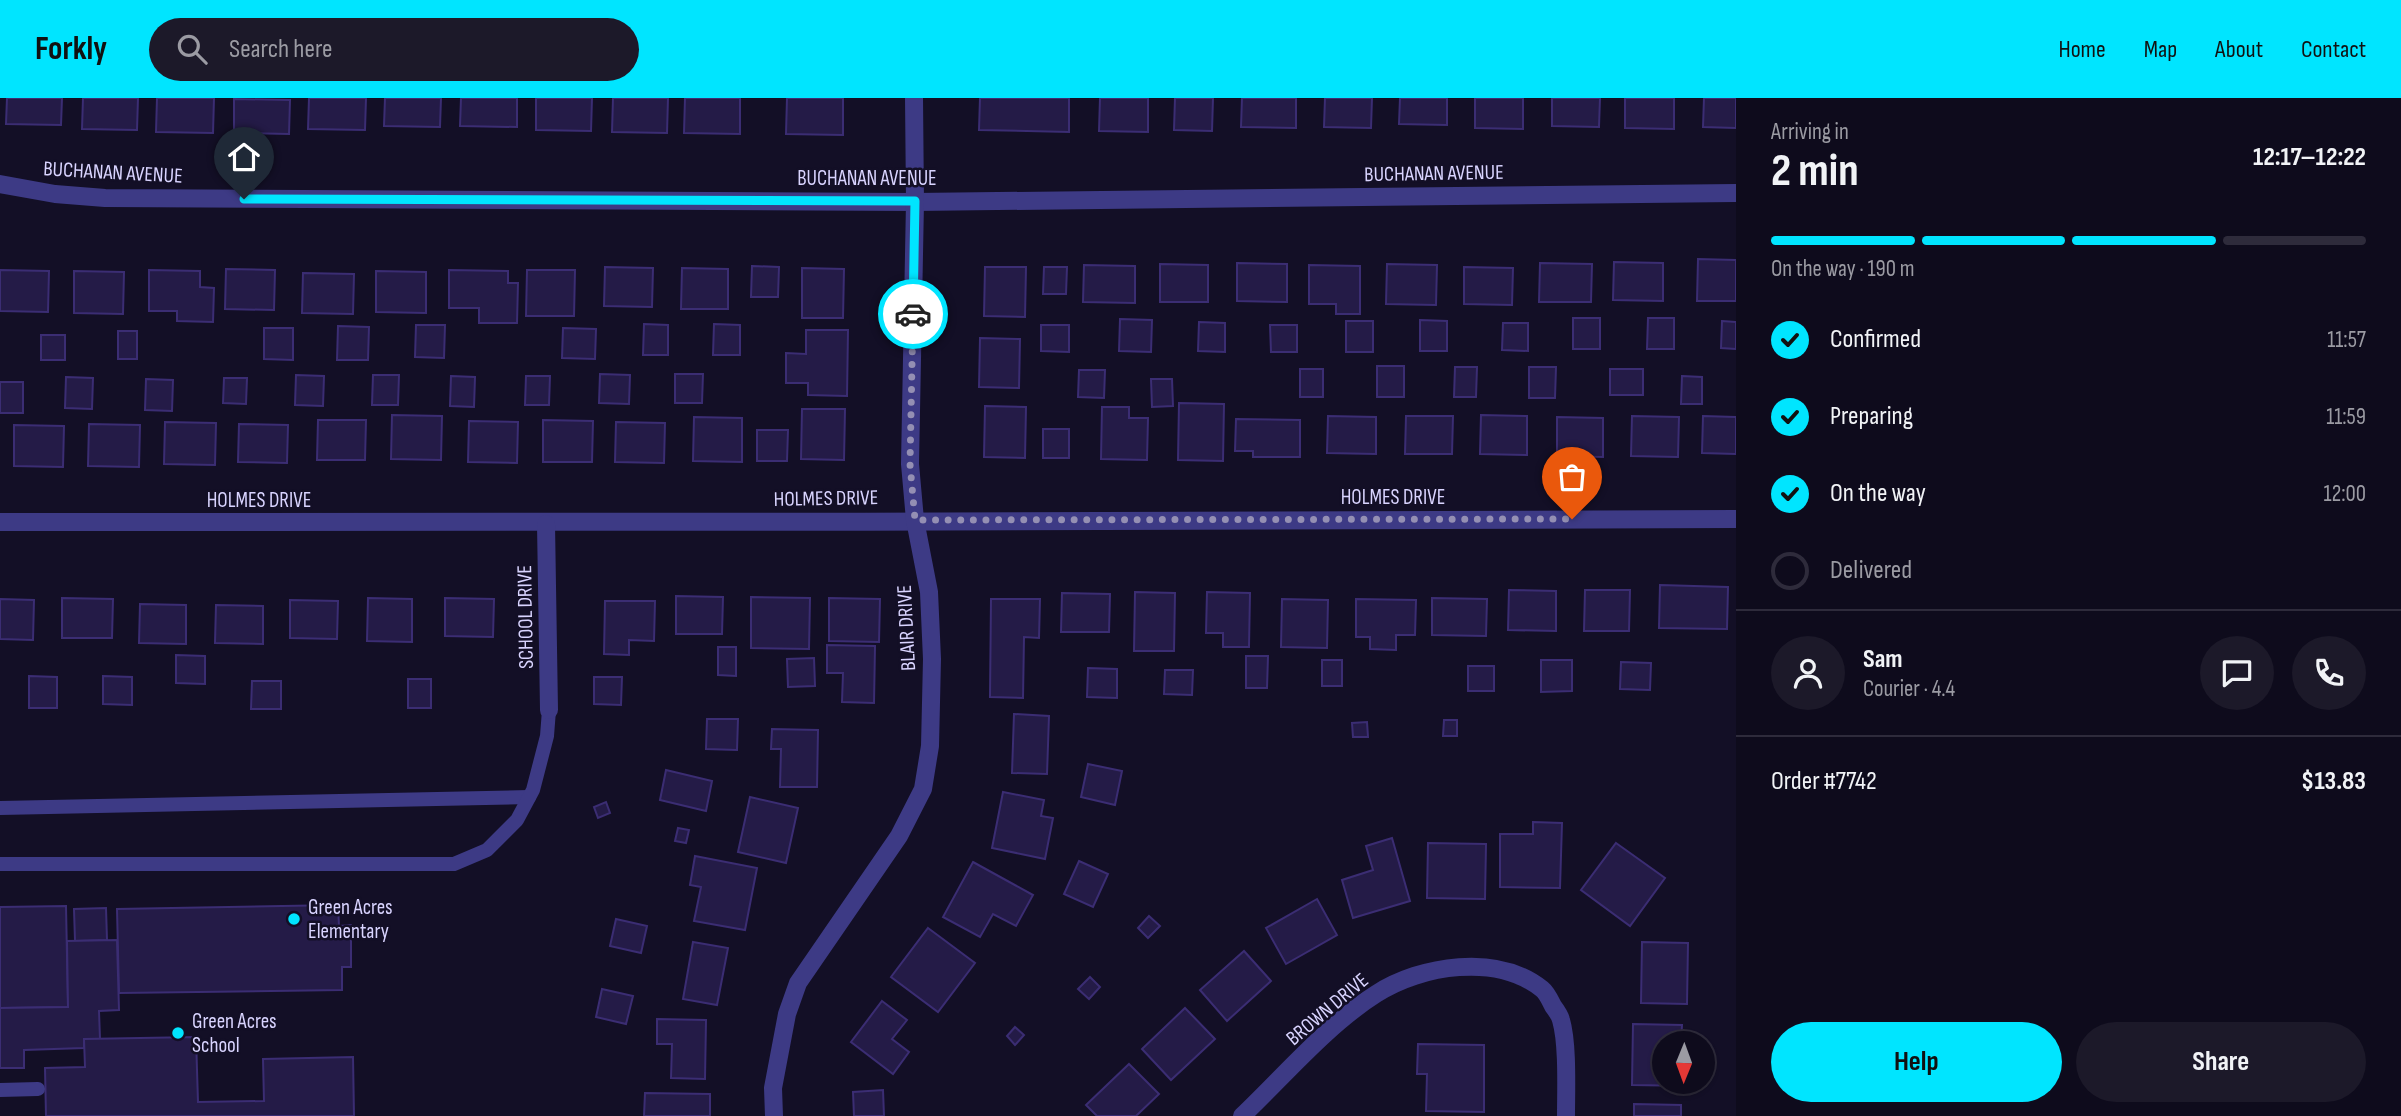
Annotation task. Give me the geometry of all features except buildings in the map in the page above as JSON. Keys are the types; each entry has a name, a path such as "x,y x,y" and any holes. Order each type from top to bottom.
{"street":[{"name":"BLAIR DRIVE","path":"774,1116 773,1088 787,1014 798,983 899,836 923,789 930,746 929,593 915,520 910,464 915,201 914,98"},
{"name":"BUCHANAN AVENUE","path":"0,184 55,194 105,198 915,201 1736,192"},
{"name":"HOLMES DRIVE","path":"0,522 546,524 915,520 1736,519"},
{"name":"SCHOOL DRIVE","path":"546,524 549,710"},
{"name":"BROWN DRIVE","path":"1242,1116 1348,1015 1377,993 1422,973 1455,967 1488,967 1518,974 1544,990 1561,1020 1566,1116"}],"lane":[{"path":"0,864 454,864 487,850 517,820 529,797 547,736 549,710"},
{"path":"0,808 529,797"},
{"path":"0,1090 38,1089"}],"way so far":[{"path":"913,314 910,464 915,520 1572,519"}],"place":[{"name":"Green Acres Elementary","path":"294,919"},
{"name":"Green Acres School","path":"178,1033"}],"route":[{"path":"244,199 915,201 913,314"}]}
